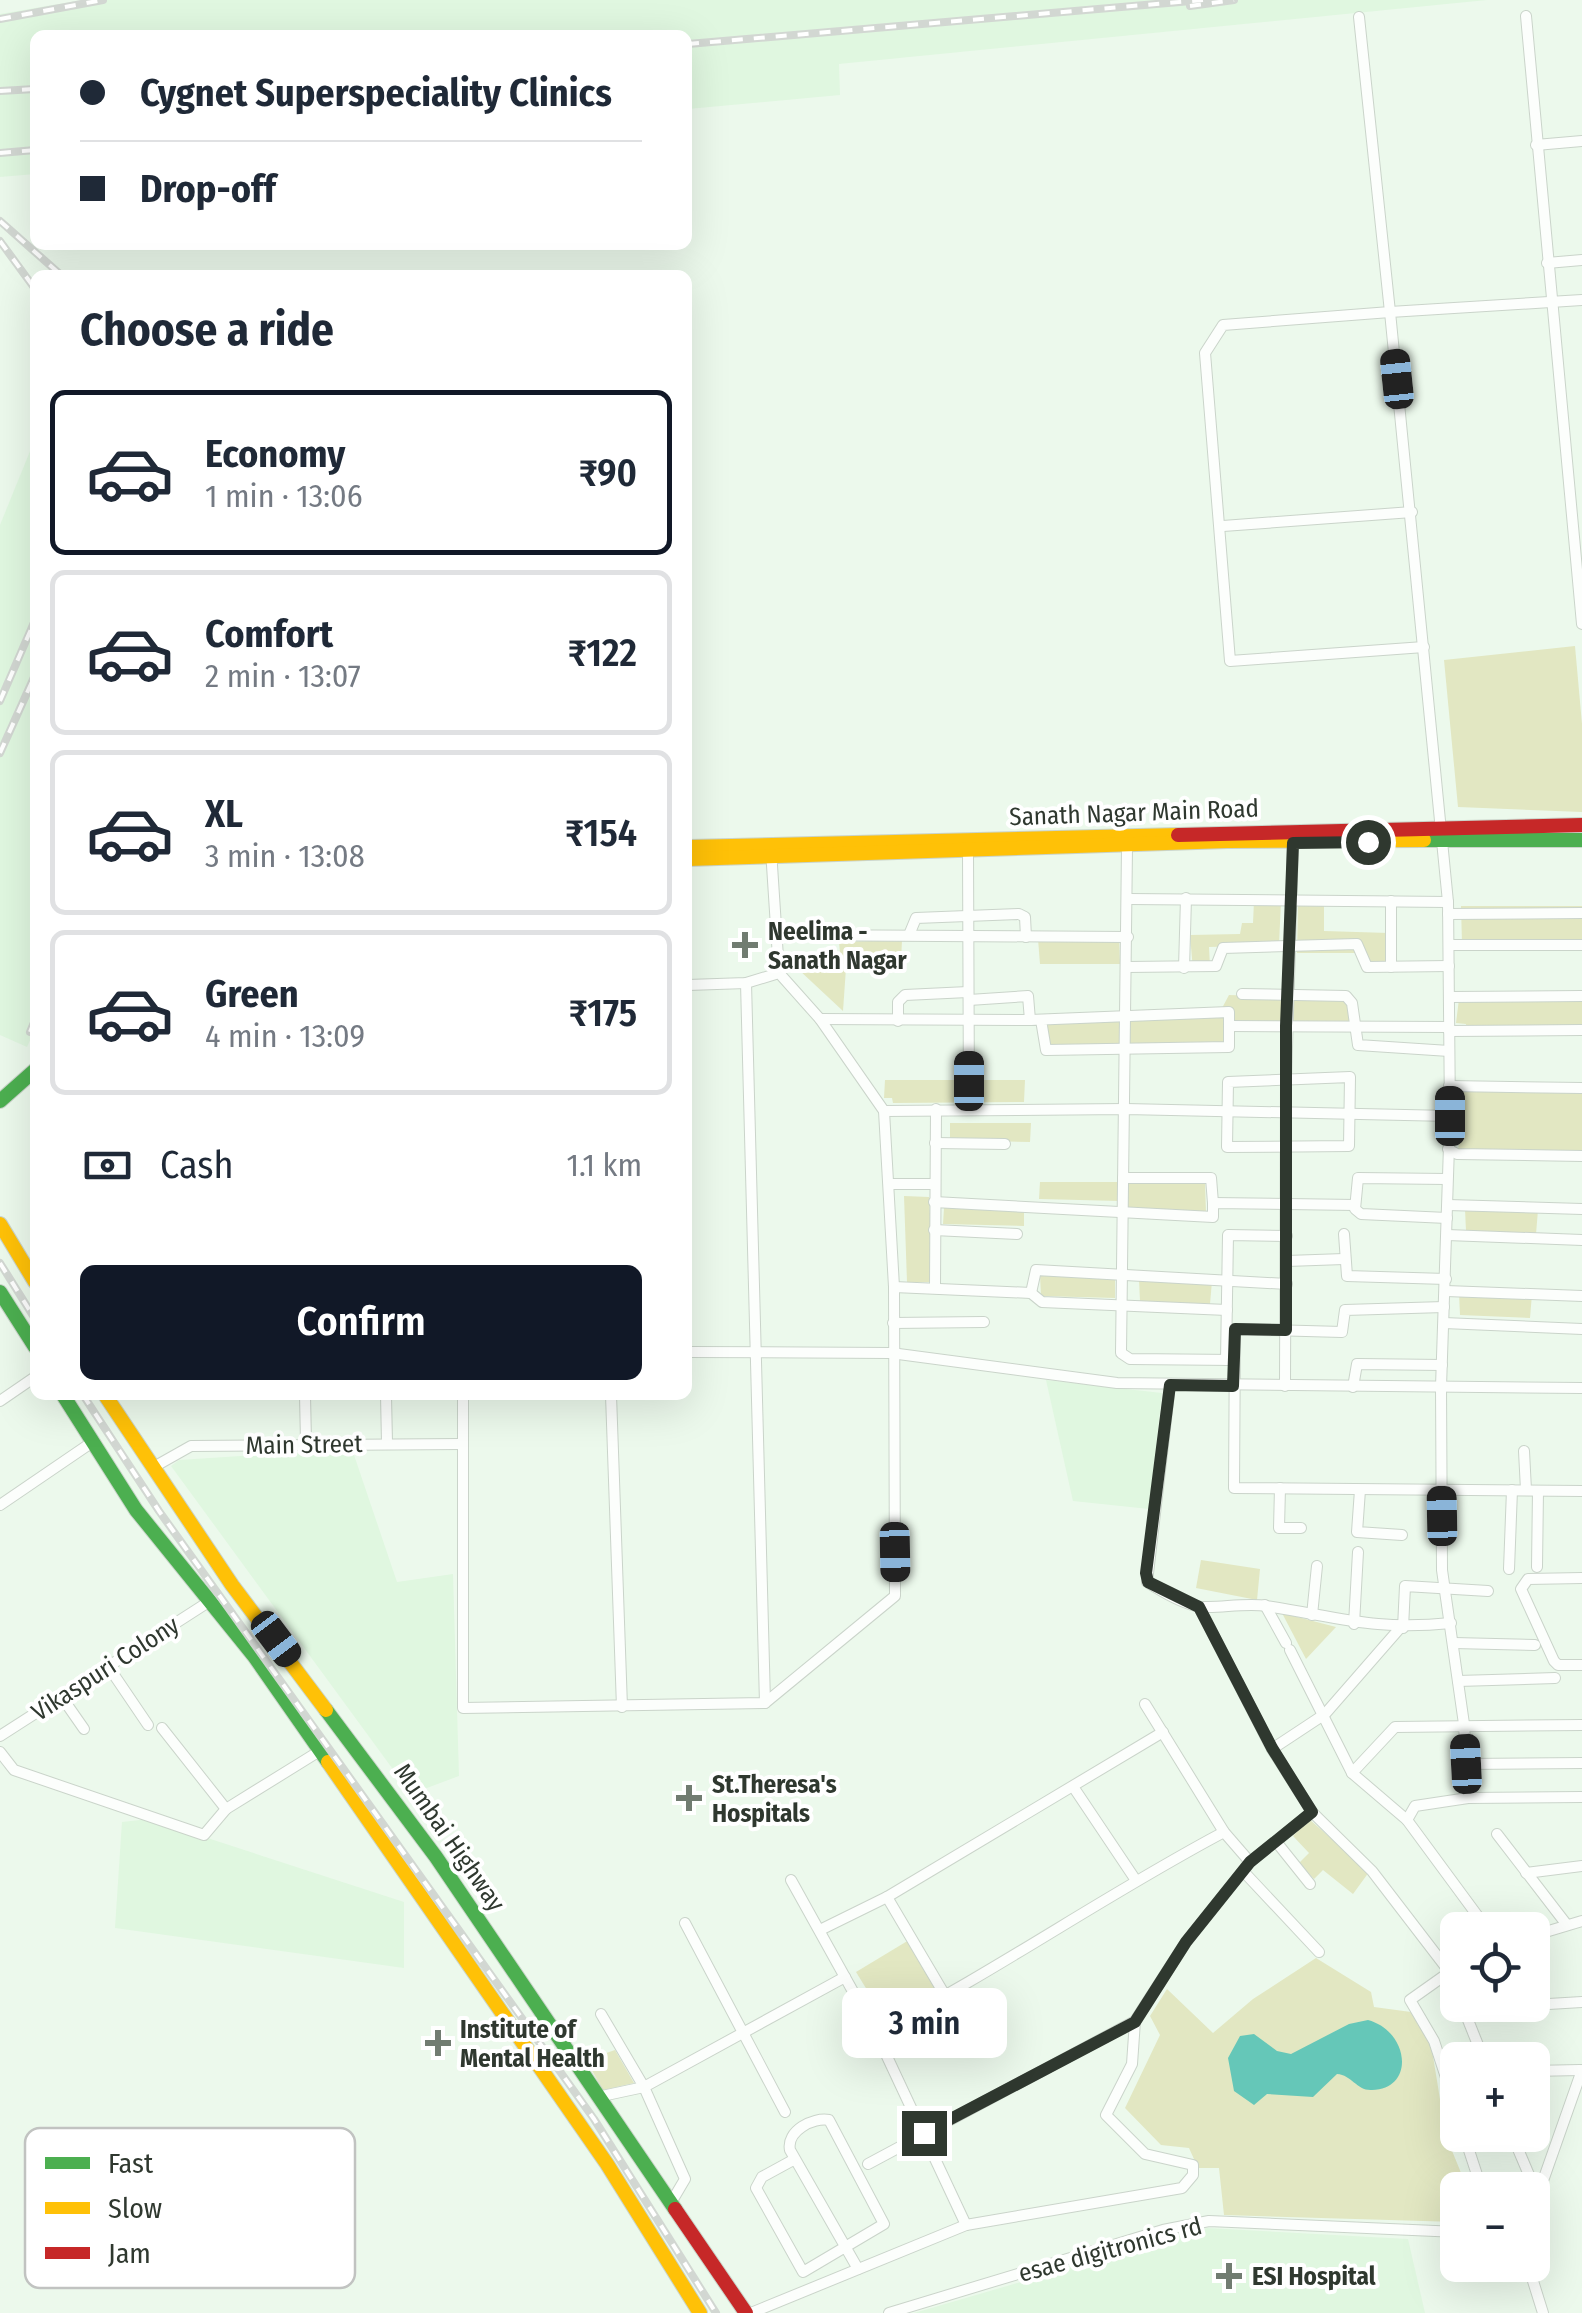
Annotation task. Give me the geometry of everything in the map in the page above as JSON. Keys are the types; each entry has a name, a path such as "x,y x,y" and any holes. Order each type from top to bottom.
{"main road":[{"name":"Sanath Nagar Main Road","path":"692,847 771,850 1442,833 1582,825"},
{"name":"Sanath Nagar Main Road","path":"1442,833 1582,840"},
{"path":"692,860 771,850 968,852 1293,843 1442,833"},
{"path":"3,1096 30,1074"},
{"path":"0,1224 30,1274"},
{"path":"2,1298 30,1340"},
{"path":"67,1400 90,1443 136,1510 254,1656 608,2164 700,2313"},
{"name":"Mumbai Highway","path":"109,1400 232,1585 276,1639 502,1951 748,2313"},
{"path":"254,1656 276,1639"},
{"path":"473,1972 502,1951"}],"street":[{"path":"1526,16 1582,624"},
{"path":"1359,17 1412,512 1448,908 1450,1116 1441,1387 1442,1489 1446,1588 1464,1724 1468,1798"},
{"path":"1536,145 1582,141"},
{"path":"1547,263 1582,260"},
{"path":"1424,647 1230,661 1205,353 1223,326 1582,300"},
{"path":"1222,526 1412,512"},
{"path":"1285,1386 1286,1026 1293,843"},
{"path":"1128,847 1128,1048 1120,1272 1124,1357 1230,1360"},
{"path":"463,1400 463,1708 765,1703 895,1596 891,1354 894,1287 884,1111 820,1019 779,973 771,850"},
{"path":"968,852 969,1108"},
{"path":"1184,968 1186,898"},
{"path":"1128,899 1392,901 1448,908 1582,913"},
{"path":"1391,967 1392,901"},
{"path":"909,936 914,918 1019,914 1025,917 1026,936"},
{"path":"776,935 1128,937"},
{"path":"1127,967 1216,966 1224,948 1357,944 1363,966 1449,966"},
{"path":"1448,945 1582,946"},
{"path":"692,985 746,984 779,973"},
{"path":"746,984 765,1703"},
{"path":"1242,994 1346,996 1351,998 1358,1045 1449,1051"},
{"path":"820,1019 898,1021 1035,1020 1229,1012 1229,1047 1046,1050 1035,1020 1028,996 905,995 898,1002 898,1021"},
{"path":"1449,998 1582,996"},
{"path":"1229,1026 1582,1030"},
{"path":"1350,1077 1349,1146 1227,1147 1228,1082 1286,1082 1350,1077"},
{"path":"1450,1086 1582,1088"},
{"path":"935,1287 936,1109"},
{"path":"884,1111 1126,1109 1450,1116"},
{"path":"935,1143 1005,1144"},
{"path":"1448,1149 1457,1154 1582,1156"},
{"path":"934,1202 1213,1218 1211,1178 1123,1178"},
{"path":"1447,1179 1358,1178 1356,1206 1361,1214 1447,1218"},
{"path":"888,1184 934,1184"},
{"path":"1213,1204 1356,1206"},
{"path":"1448,1205 1582,1209"},
{"path":"934,1230 1017,1234"},
{"path":"1344,1234 1347,1276 1582,1296"},
{"path":"1287,1236 1228,1235 1234,1488 1582,1491"},
{"path":"1447,1235 1582,1240"},
{"path":"1287,1260 1344,1259"},
{"path":"1031,1293 1036,1270 1287,1284"},
{"path":"894,1287 1031,1293 1042,1302 1227,1310"},
{"path":"1231,1329 1342,1332 1345,1310 1444,1306"},
{"path":"892,1323 984,1322"},
{"path":"1444,1324 1582,1330"},
{"path":"692,1352 891,1354 1117,1384 1582,1388"},
{"path":"1353,1386 1357,1364 1442,1365"},
{"path":"0,1401 30,1380"},
{"path":"1170,1385 1146,1581 1199,1607 1230,1602 1354,1624 1401,1628 1451,1623"},
{"path":"305,1400 306,1442"},
{"path":"386,1400 386,1442"},
{"path":"612,1400 622,1707"},
{"name":"Main Street","path":"152,1468 191,1446 306,1442 462,1444"},
{"path":"0,1505 90,1443"},
{"path":"1524,1451 1532,1490 1538,1567"},
{"path":"1280,1488 1279,1528 1301,1528"},
{"path":"1360,1490 1357,1532 1402,1535"},
{"path":"1509,1569 1512,1490"},
{"path":"1354,1624 1358,1552"},
{"path":"1312,1616 1317,1566"},
{"path":"1582,1578 1528,1579 1521,1590 1558,1665 1582,1665"},
{"path":"1272,1748 1325,1714 1401,1628 1403,1587 1488,1591"},
{"name":"Vikaspuri Colony","path":"0,1736 210,1601"},
{"path":"1266,1606 1325,1714 1352,1773 1407,1820 1475,1912"},
{"path":"1199,1607 1272,1748 1312,1812 1372,1871 1440,1952"},
{"path":"1454,1643 1535,1645"},
{"path":"108,1666 148,1725"},
{"path":"1458,1681 1555,1678"},
{"path":"61,1696 84,1729"},
{"path":"1145,1704 1247,1867 1320,1952"},
{"path":"1352,1773 1395,1727 1582,1725"},
{"path":"162,1728 226,1810"},
{"path":"820,1930 887,1897 1162,1732"},
{"path":"0,1752 14,1770 204,1835 226,1810 318,1752"},
{"path":"1466,1764 1582,1763"},
{"path":"1074,1788 1135,1880"},
{"path":"1407,1820 1414,1806 1468,1798 1582,1797"},
{"path":"748,2313 966,2225 1174,2192 1189,2182 1194,2170 1189,2162 1145,2154 1106,2116 1132,2064 1135,2022 1186,1942 1247,1867 1312,1812"},
{"path":"876,2033 946,1997 1135,1880 1224,1832"},
{"path":"1497,1834 1567,1925"},
{"path":"1278,1844 1310,1884"},
{"path":"1526,1873 1582,1866"},
{"path":"791,1880 876,2033 966,2225"},
{"path":"887,1897 946,1997"},
{"path":"1550,1930 1582,1921"},
{"path":"685,1923 785,2112"},
{"path":"602,2096 644,2087 845,1977"},
{"path":"1440,1978 1410,2000 1440,2060"},
{"path":"1550,2004 1582,2002"},
{"path":"601,2014 644,2087 685,2179 672,2202"},
{"path":"868,2164 1135,2022"},
{"path":"1546,2172 1581,2070 1550,2071"},
{"path":"803,2272 845,2246 884,2224 829,2120 818,2119 791,2134 788,2142 795,2159 845,2246 858,2270"},
{"path":"795,2159 762,2177 756,2188 812,2288"},
{"name":"esae digitronics rd","path":"888,2313 1163,2230 1208,2221 1440,2231"},
{"path":"1533,2282 1543,2313"}],"shaded area":[{"path":"82,0 1487,0 839,64 840,95 692,109 692,30 30,30 30,174 0,177 0,14"},
{"path":"30,451 27,1047 0,1035 0,525"},
{"path":"1575,646 1582,724 1582,812 1458,807 1444,660"},
{"path":"1254,901 1281,901 1279,945 1209,947 1210,966 1193,970 1190,935 1240,934 1242,923 1253,923"},
{"path":"1324,903 1324,931 1389,933 1390,965 1364,964 1362,953 1297,953 1298,904"},
{"path":"1461,906 1582,906 1582,944 1462,944"},
{"path":"1119,936 1120,964 1040,964 1038,939"},
{"path":"902,940 901,962 841,964 839,942"},
{"path":"846,968 843,1011 798,969"},
{"path":"1229,995 1285,997 1285,1024 1231,1024 1221,1010"},
{"path":"1582,997 1582,1032 1467,1032 1466,1024 1456,1023 1459,999"},
{"path":"1289,998 1346,999 1353,1024 1289,1024"},
{"path":"1228,1014 1224,1046 1130,1046 1130,1018"},
{"path":"1044,1021 1121,1022 1119,1047 1046,1049"},
{"path":"885,1080 1025,1080 1024,1102 893,1103 892,1098 884,1098"},
{"path":"1462,1090 1582,1090 1582,1154 1458,1153"},
{"path":"950,1123 1031,1123 1030,1142 950,1140"},
{"path":"1127,1180 1205,1183 1206,1212 1126,1207"},
{"path":"1040,1182 1120,1182 1120,1201 1039,1199"},
{"path":"904,1196 929,1197 934,1282 907,1282"},
{"path":"944,1208 1024,1208 1024,1226 943,1224"},
{"path":"1465,1209 1538,1210 1536,1234 1466,1231"},
{"path":"1040,1275 1115,1275 1115,1298 1041,1296"},
{"path":"1139,1279 1212,1281 1210,1304 1140,1301"},
{"path":"1459,1293 1532,1294 1530,1318 1460,1315"},
{"path":"1046,1380 1162,1393 1149,1509 1073,1501"},
{"path":"352,1449 397,1582 453,1574 459,1776 411,1794 171,1466 179,1460"},
{"path":"1201,1560 1260,1569 1257,1600 1196,1588"},
{"path":"1282,1613 1336,1627 1306,1659"},
{"path":"149,1819 404,1902 404,1968 115,1928 122,1822"},
{"path":"1309,1819 1369,1872 1353,1894 1323,1870 1314,1879 1299,1863 1309,1853 1293,1836"},
{"path":"909,1940 939,1992 888,2024 856,1972"},
{"path":"1316,1958 1371,1992 1374,2007 1411,2012 1431,2044 1440,2099 1440,2152 1453,2152 1461,2172 1440,2172 1440,2221 1224,2215 1219,2168 1198,2168 1189,2148 1161,2145 1125,2108 1160,2035 1150,2016 1167,1989 1213,2033 1253,1999"},
{"path":"615,2050 634,2083 603,2090 586,2060"},
{"name":"ESI Hospital","path":"1207,2228 1408,2239 1425,2313 914,2313"}],"water":[{"path":"1368,2020 1382,2026 1399,2047 1401,2070 1386,2087 1367,2090 1337,2074 1313,2097 1267,2094 1254,2105 1234,2091 1228,2058 1240,2036 1254,2034 1277,2051 1291,2054 1349,2024"}],"railway":[{"path":"0,19 103,0"},
{"path":"692,44 1203,0"},
{"path":"1190,6 1234,0"},
{"path":"0,91 30,89"},
{"path":"0,153 30,150"},
{"path":"0,221 30,248"},
{"path":"0,241 30,282"},
{"path":"33,250 55,270"},
{"path":"0,701 30,632"},
{"path":"0,753 30,686"},
{"path":"0,1263 30,1311"},
{"path":"86,1400 159,1511 594,2119 716,2313"}],"traffic: fast":[{"path":"1424,840 1582,840"},
{"path":"0,1101 30,1074"},
{"path":"0,1292 30,1339"},
{"path":"66,1400 136,1510 254,1656 328,1762"},
{"path":"326,1710 436,1857 675,2209"}],"traffic: slow":[{"path":"692,847 1178,835"},
{"path":"692,859 1227,841 1424,840"},
{"path":"0,1224 30,1274"},
{"path":"108,1400 232,1585 326,1710"},
{"path":"328,1762 607,2164 700,2313"}],"traffic: jam":[{"path":"1178,835 1582,825"},
{"path":"675,2209 746,2313"}],"place":[{"name":"Neelima - Sanath Nagar","path":"745,945"},
{"name":"St.Theresa's Hospitals","path":"689,1798"},
{"name":"Institute of Mental Health","path":"438,2043"},
{"name":"ESI Hospital","path":"1229,2276"}],"route":[{"path":"924,2133 1135,2022 1186,1942 1250,1862 1278,1844 1312,1812 1272,1748 1199,1607 1146,1581 1146,1573 1170,1385 1233,1386 1235,1329 1286,1330 1286,1026 1293,843 1368,842"}]}
